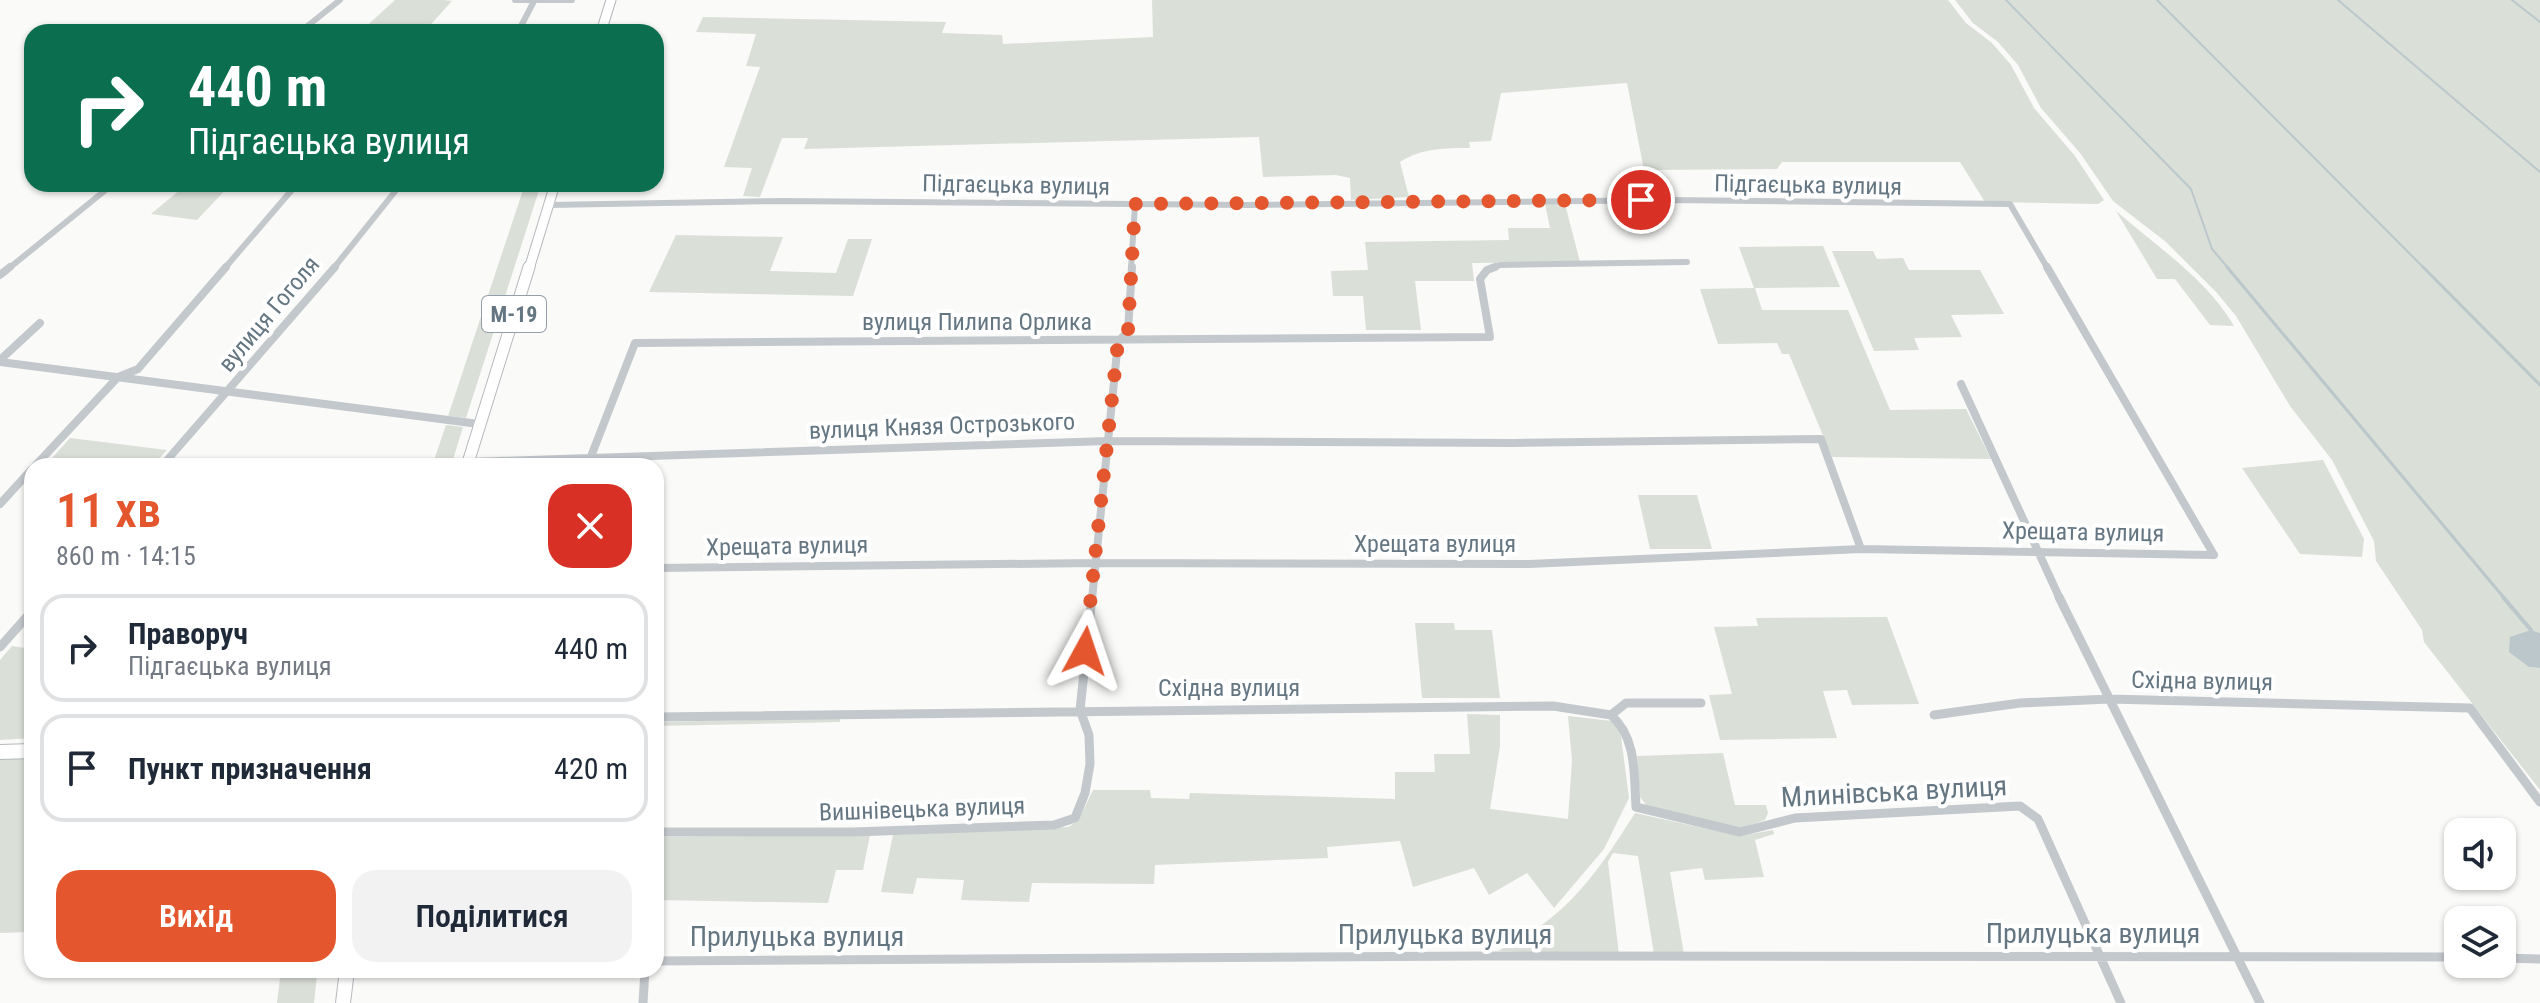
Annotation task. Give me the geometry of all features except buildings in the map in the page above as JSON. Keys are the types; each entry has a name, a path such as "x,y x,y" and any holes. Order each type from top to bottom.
{"main road":[{"path":"604,24 611,0"},
{"name":"М-19","path":"470,458 552,192"},
{"path":"0,752 24,751"},
{"path":"343,1003 346,978"}],"street":[{"path":"310,24 340,0"},
{"path":"515,0 572,0"},
{"path":"522,24 534,1"},
{"path":"0,275 103,192"},
{"path":"43,458 118,377 138,369 290,192"},
{"name":"вулиця Гоголя","path":"169,458 228,393 394,192"},
{"name":"Підгаєцька вулиця","path":"548,205 782,201 1135,204 1669,200 2010,204 2214,555"},
{"path":"1080,710 1118,342 1128,331 1135,204"},
{"name":"вулиця Пилипа Орлика","path":"590,458 635,343 1490,337 1480,279 1487,270 1500,265 1687,262"},
{"path":"0,361 40,323"},
{"path":"0,361 479,424"},
{"name":"Прилуцька вулиця","path":"1961,384 2037,551 2109,699 2122,719 2234,956 2260,1003"},
{"name":"вулиця Князя Острозького","path":"619,458 1107,441 1513,443 1821,439 1861,549"},
{"path":"0,504 24,479"},
{"name":"Хрещата вулиця","path":"664,568 1093,563 1529,564 1861,549 2214,555"},
{"path":"0,647 24,620"},
{"name":"Східна вулиця","path":"1934,715 2020,703 2109,699 2470,708 2540,802"},
{"name":"Східна вулиця","path":"664,717 1553,706 1611,715 1626,703 1701,703"},
{"name":"Вишнівецька вулиця","path":"664,832 853,832 1067,823 1079,810 1090,770 1085,719 1080,710"},
{"name":"Млинівська вулиця","path":"1611,715 1620,720 1628,737 1636,807 1740,832 1795,818 2020,806 2038,819 2121,1003"},
{"name":"Прилуцька вулиця","path":"664,961 1480,956 2444,957"},
{"path":"2516,958 2540,959"},
{"path":"643,1003 645,978"}],"shaded area":[{"path":"395,0 452,1 431,24 369,24"},
{"path":"1152,0 1948,0 1966,23 1992,43 2011,65 2034,108 2075,156 2104,200 2098,204 1985,202 1960,162 1782,162 1777,169 1644,170 1627,83 1501,93 1491,141 1469,142 1470,148 1425,151 1400,162 1409,197 1351,200 1350,178 1336,175 1263,177 1259,137 804,149 808,138 782,138 760,197 743,196 752,168 724,167 760,67 746,66 756,34 696,32 703,17 946,22 942,33 1002,35 1003,44 1153,37"},
{"path":"1955,0 2540,0 2540,633 2531,630 2529,667 2540,668 2540,790 2424,642 2422,630 2376,561 2374,541 2332,460 2290,406 2236,316 2166,242 2113,201 2080,153 2041,108 2018,65 1998,42 1973,23"},
{"path":"177,192 223,192 197,220 151,214"},
{"path":"522,192 538,192 466,418 448,416"},
{"path":"1545,204 1565,204 1580,262 1472,263 1474,281 1415,281 1421,330 1366,330 1363,296 1333,296 1331,271 1368,270 1365,242 1509,240 1508,228 1550,228"},
{"path":"2116,211 2195,278 2234,326 2210,325 2175,279 2157,279"},
{"path":"676,235 783,237 770,271 836,273 848,239 872,239 853,296 649,292"},
{"path":"1823,246 1840,287 1755,288 1762,310 1848,310 1890,410 1966,409 1991,459 1832,457 1789,354 1782,354 1777,343 1718,344 1700,289 1754,288 1739,247"},
{"path":"1832,251 1873,251 1877,259 1903,258 1909,270 1980,270 2004,314 1951,315 1962,337 1914,338 1919,350 1874,351"},
{"path":"446,425 463,427 453,458 435,458"},
{"path":"70,438 167,450 160,458 52,458"},
{"path":"2323,460 2364,539 2362,557 2300,554 2242,468"},
{"path":"1638,495 1697,495 1712,549 1650,549"},
{"path":"1887,617 1919,704 1852,705 1847,690 1823,691 1837,738 1720,740 1709,695 1732,694 1714,627 1758,626 1756,618"},
{"path":"1415,623 1454,623 1455,630 1492,630 1500,698 1422,698"},
{"path":"2531,630 2540,633 2540,668 2529,667 2509,652 2510,637"},
{"path":"12,646 24,648 24,738 0,740 0,660"},
{"path":"1467,714 1500,715 1500,746 1490,809 1568,819 1572,760 1568,716 1612,721 1620,729 1629,798 1604,849 1554,908 1527,873 1489,895 1474,868 1413,887 1400,841 1327,847 1328,858 1155,865 1154,884 1032,883 1029,902 961,900 964,880 917,878 913,894 881,892 893,835 1068,827 1078,821 1093,790 1150,790 1151,798 1189,799 1190,793 1395,799 1395,772 1435,772 1434,754 1470,754"},
{"path":"840,718 840,722 664,726 664,722"},
{"path":"1723,753 1735,805 1766,805 1768,813 1765,820 1739,829 1646,805 1640,797 1637,756"},
{"path":"24,757 24,932 0,933 0,758"},
{"path":"1635,813 1740,836 1773,830 1774,834 1755,840 1764,877 1705,880 1702,868 1670,872 1684,954 1654,954 1638,856 1613,853 1608,862 1619,955 1498,951 1543,924 1577,893"},
{"path":"870,835 863,870 836,870 828,903 664,900 664,837"},
{"path":"280,978 317,978 314,1003 277,1003"}],"waterway":[{"path":"2006,0 2191,189 2212,249 2229,269"},
{"path":"2157,0 2425,269"},
{"path":"2338,0 2540,172"},
{"path":"2512,0 2540,22"},
{"path":"2227,267 2505,599"},
{"path":"2423,267 2540,385"},
{"path":"2503,597 2531,630"}],"route":[{"path":"1085,651 1118,342 1128,331 1135,204 1641,200"}]}
